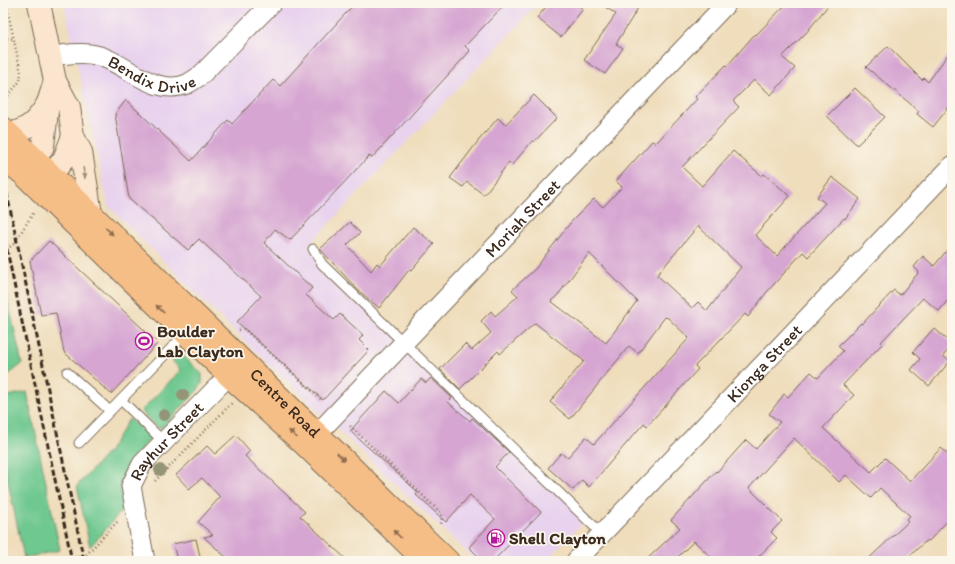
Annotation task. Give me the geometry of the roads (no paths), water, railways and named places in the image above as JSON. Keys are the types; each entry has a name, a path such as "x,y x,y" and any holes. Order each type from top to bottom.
{"main road":[{"name":"Centre Road","path":"6,131 36,173 185,334 235,369 317,434 448,561"},
{"name":"Centre Road","path":"3,158 36,173 91,214 305,445 425,561"}],"street":[{"path":"39,3 55,81 69,107 74,136 81,152 91,214"},
{"name":"Bendix Drive","path":"50,56 90,54 111,60 149,82 169,87 186,84 200,76 272,3"},
{"name":"Moriah Street","path":"317,434 727,3"},
{"path":"36,173 43,146 48,103 55,81"},
{"path":"6,131 24,130 39,118 48,103"},
{"path":"36,173 64,159 74,136"},
{"name":"Kionga Street","path":"576,561 952,166"},
{"name":"Rayhur Street","path":"145,561 132,486 142,464 235,369"}],"lane":[{"path":"313,250 322,264 602,534"},
{"path":"79,443 185,334"},
{"path":"67,372 110,411"},
{"path":"121,400 164,442"}],"railway":[{"path":"3,175 84,561"},
{"path":"3,231 72,561"}],"place":[{"name":"Boulder Lab Clayton","path":"144,341"},
{"name":"Shell Clayton","path":"496,538"}]}
